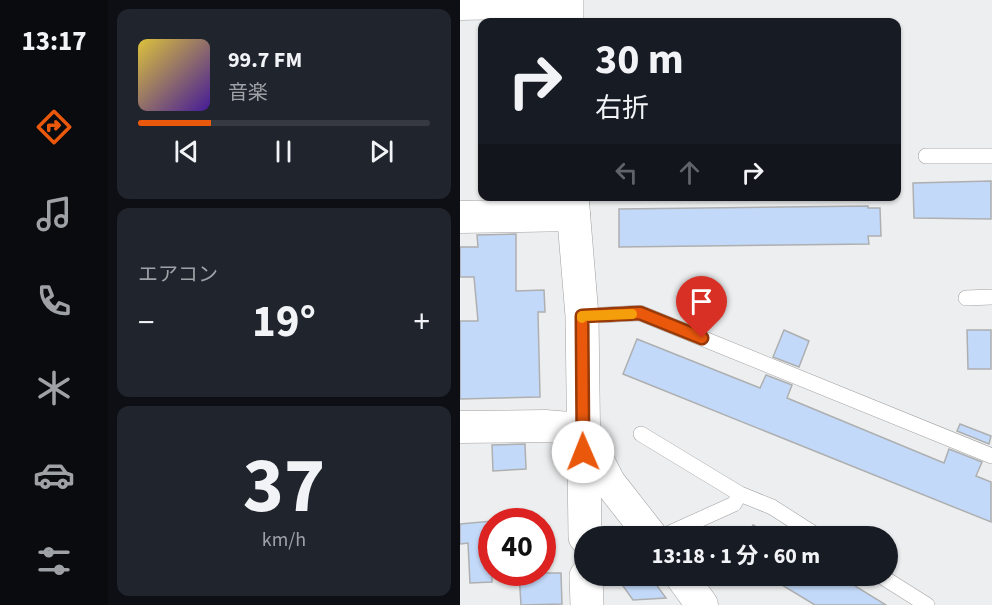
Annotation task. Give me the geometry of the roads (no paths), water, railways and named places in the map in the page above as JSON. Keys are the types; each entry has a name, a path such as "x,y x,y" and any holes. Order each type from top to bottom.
{"street":[{"path":"460,4 567,8"},
{"path":"460,217 573,206 582,316 585,526"},
{"path":"460,427 545,426 582,429"},
{"path":"582,429 609,482 643,526"},
{"path":"586,586 587,605"},
{"path":"688,586 702,605"}],"lane":[{"path":"926,156 991,156"},
{"path":"966,297 991,297"},
{"path":"582,316 640,313 991,456"},
{"path":"641,434 740,494 772,507 802,526"},
{"path":"685,526 734,504 740,494"},
{"path":"897,586 927,605"}]}
